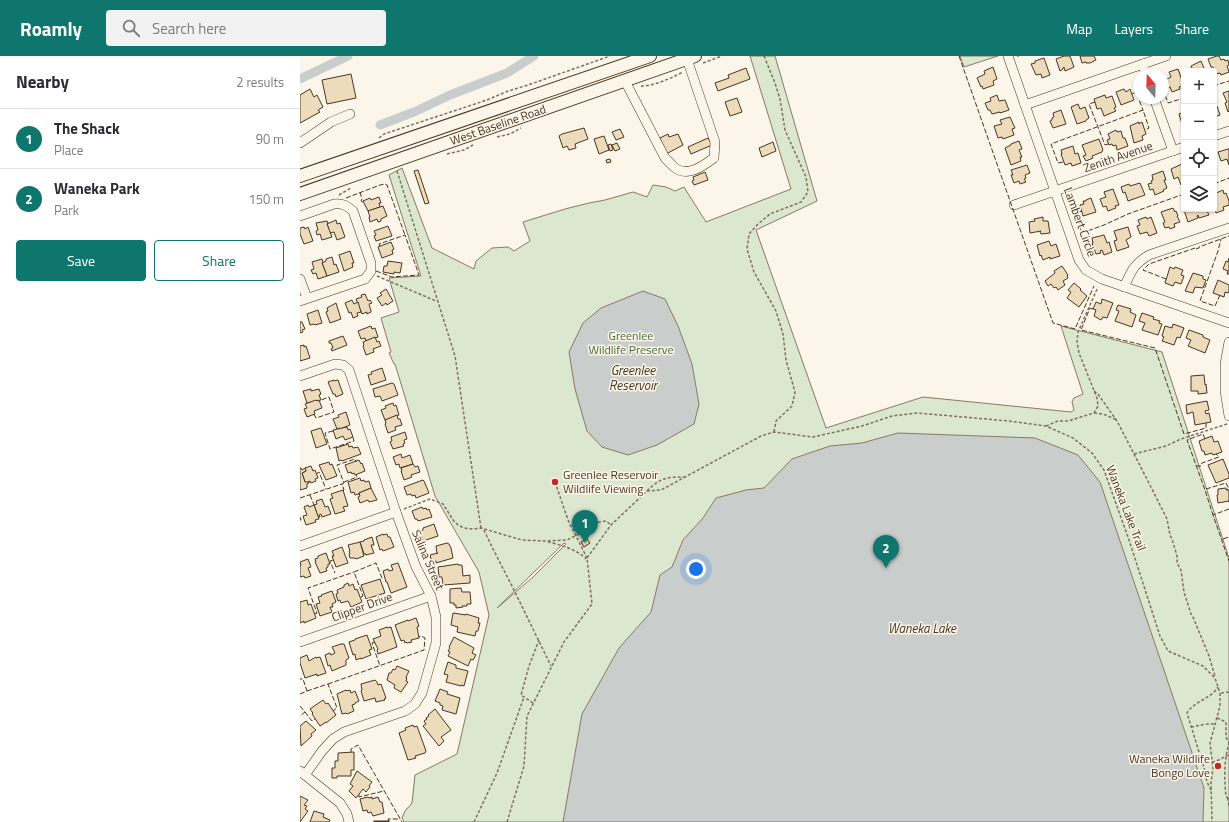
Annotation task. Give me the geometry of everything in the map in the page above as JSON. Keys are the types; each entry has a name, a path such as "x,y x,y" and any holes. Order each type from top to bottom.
{"main road":[{"name":"West Baseline Road","path":"300,176 650,56"},
{"name":"West Baseline Road","path":"300,194 691,57"},
{"path":"590,77 596,91"}],"street":[{"name":"Lambert Circle","path":"1008,56 1079,260 1086,270 1102,280 1229,323"},
{"path":"1025,105 1166,56"},
{"path":"625,81 665,158 675,168 685,172 702,167 714,158 715,142 691,57"},
{"path":"1142,64 1144,68"},
{"path":"1156,104 1173,151"},
{"path":"300,142 330,122 350,114"},
{"path":"1217,135 1229,131"},
{"name":"Zenith Avenue","path":"1014,205 1181,148"},
{"path":"300,216 338,203 347,205 353,212 371,263 370,272 365,279 303,300 300,279"},
{"path":"1124,287 1131,271 1138,262 1149,255 1229,228"},
{"path":"1229,342 1225,364 1225,391 1229,416"},
{"name":"Salina Street","path":"300,376 335,364 343,365 349,370 396,512 416,567 432,596 436,617 437,637 422,693 415,704 405,711 344,732 333,739 303,773"},
{"path":"300,546 396,512"},
{"name":"Clipper Drive","path":"300,642 432,596"},
{"path":"303,773 340,803 347,814 348,822"}],"path":[{"path":"375,141 384,134 487,100 508,91 610,56"},
{"path":"764,56 780,99 785,130 806,176 808,192 801,202 770,214 749,234 747,249 754,272 776,311 783,334 786,360 795,392 792,406 776,421 774,432"},
{"path":"395,161 455,356 481,528"},
{"path":"370,272 437,301"},
{"path":"1094,413 1098,406 1097,398 1079,354 1077,342 1078,332 1102,280"},
{"path":"1094,391 1098,394 1117,421 1166,520 1177,556 1177,563 1181,570 1184,592 1191,614 1209,656 1215,678"},
{"name":"Waneka Lake Trail","path":"646,491 661,490 761,436 774,432 813,437 862,426 892,416 917,413 1009,421 1046,426 1074,438 1092,453 1104,470 1129,540 1160,636 1168,651 1203,666 1215,678 1220,693 1220,706 1210,743 1212,762 1212,822"},
{"path":"1046,426 1058,421 1068,421 1094,413 1103,414 1117,421"},
{"path":"1134,454 1166,446 1181,439 1229,424"},
{"name":"Waneka Lake Trail","path":"587,558 611,525 653,484 664,478 685,477"},
{"path":"507,822 524,766 527,716 564,642 592,604 587,558 568,520 555,482"},
{"path":"396,512 430,499 444,504 453,520 464,528 481,528 522,540 567,540 599,522 606,521 611,525"},
{"path":"484,529 551,666"},
{"path":"544,541 575,551 584,556 587,561"},
{"path":"533,703 521,695 529,666 539,640"},
{"path":"1211,792 1187,713 1193,706 1212,694 1218,687"},
{"path":"1220,693 1229,692"},
{"path":"474,822 497,772 524,697"},
{"path":"1217,718 1229,723"},
{"path":"1226,722 1226,737 1229,743 1225,756 1224,778 1229,807"},
{"path":"1191,727 1215,724"},
{"path":"1212,762 1218,761 1229,755"}],"green space":[{"name":"Greenlee Wildlife Preserve","path":"750,56 775,56 817,201 756,230 826,428 923,397 1071,412 1074,410 1072,402 1074,398 1083,394 1061,326 1162,352 1229,558 1229,822 404,822 402,818 405,811 412,803 415,775 457,754 489,615 479,572 435,496 395,364 389,353 391,352 381,318 399,312 389,278 421,276 389,175 402,168 432,248 474,269 476,261 492,248 508,247 514,251 530,241 523,222 565,209 633,192 647,197 653,185 666,187 675,191 684,187 706,222 791,189","holes":["564,543 566,544 532,578 497,608"]},
{"path":"960,56 998,56 964,67"}],"water":[{"name":"Greenlee Reservoir","path":"643,291 665,299 678,326 692,364 699,404 694,424 657,445 628,455 602,447 587,431 575,389 569,352 583,323 601,308"},
{"name":"Waneka Lake","path":"898,433 1035,438 1078,455 1100,482 1204,788 1203,822 563,822 582,714 619,648 651,612 660,575 672,567 683,540 703,518 716,498 746,490 764,488 792,459 830,446 862,443"}],"building":[{"path":"1064,56 1070,56 1074,67 1065,71 1064,67 1060,71 1056,59"},
{"path":"1080,56 1094,56 1096,60 1090,63 1082,63"},
{"path":"1219,56 1221,60 1228,60 1229,65 1227,66 1229,72 1221,75 1220,73 1217,74 1217,68 1211,67 1208,59"},
{"path":"1044,58 1050,75 1042,78 1041,74 1036,75 1031,64"},
{"path":"1201,61 1204,68 1192,68 1191,66"},
{"path":"993,67 997,79 993,81 994,85 983,89 977,78 985,74 984,71"},
{"path":"746,68 750,79 718,91 715,83 729,78 728,75"},
{"path":"1178,69 1181,78 1180,89 1172,92 1169,88 1169,78 1171,77 1169,72"},
{"path":"351,74 356,98 327,104 322,80"},
{"path":"310,89 314,97 317,95 323,107 318,110 320,112 300,123 300,95"},
{"path":"1124,89 1126,92 1130,89 1133,100 1121,105 1116,92"},
{"path":"1229,91 1228,112 1225,103 1227,102 1223,93"},
{"path":"997,95 999,101 1005,100 1009,110 992,114 990,110 988,110 985,103 991,101 990,98"},
{"path":"1105,95 1106,98 1112,96 1116,111 1104,116 1101,108 1097,109 1094,99"},
{"path":"737,98 742,112 730,116 725,102"},
{"path":"1078,104 1080,109 1085,107 1089,118 1086,121 1077,124 1071,107"},
{"path":"1217,106 1220,115 1217,116"},
{"path":"1061,110 1066,124 1053,128 1050,121 1054,117 1053,113"},
{"path":"1010,117 1015,128 1012,129 1014,135 1003,139 1002,137 998,138 994,126 1002,124 1000,120"},
{"path":"1139,122 1139,124 1142,122 1146,134 1142,136 1143,140 1134,143 1130,126"},
{"path":"584,128 588,139 575,144 576,148 569,150 567,146 563,148 559,136"},
{"path":"620,129 624,137 616,140 612,132"},
{"path":"1116,130 1117,132 1121,131 1128,146 1117,150 1116,145 1109,145 1107,140 1110,139 1108,134"},
{"path":"668,134 669,137 678,134 683,145 666,154 660,138"},
{"path":"604,136 609,150 599,154 594,139"},
{"path":"708,138 712,145 691,154 688,147"},
{"path":"1099,139 1103,150 1102,152 1092,156 1093,158 1086,161 1083,156 1086,155 1082,145"},
{"path":"1019,141 1022,149 1019,150 1022,157 1020,157 1021,161 1011,165 1005,148"},
{"path":"773,142 776,151 762,157 759,148"},
{"path":"617,143 620,149 615,151 612,145"},
{"path":"611,144 613,150 610,151 608,145"},
{"path":"1073,146 1075,154 1078,153 1081,163 1072,166 1071,163 1065,165 1061,150"},
{"path":"1229,149 1229,165 1227,159 1221,161 1218,152"},
{"path":"610,159 611,162 607,163 606,160"},
{"path":"1181,164 1181,185 1178,177 1174,179 1171,169"},
{"path":"1027,165 1030,173 1025,175 1026,178 1024,179 1026,182 1020,184 1019,181 1014,183 1011,170"},
{"path":"418,170 429,203 425,204 414,171"},
{"path":"1163,171 1167,188 1155,195 1153,189 1150,190 1148,184 1152,183 1152,175"},
{"path":"705,172 708,180 694,185 692,181 694,180 693,177"},
{"path":"1140,183 1145,195 1128,201 1125,192 1123,193 1121,187 1129,184 1130,186"},
{"path":"1113,189 1119,205 1108,211 1106,206 1103,207 1100,199 1106,197 1104,192"},
{"path":"1223,190 1224,194 1226,193 1229,205 1223,207 1224,210 1216,213 1217,212 1217,193"},
{"path":"379,197 381,203 379,203 380,207 368,211 363,201 370,198 371,200"},
{"path":"1091,198 1096,212 1083,216 1080,205 1084,204 1083,201"},
{"path":"383,206 387,216 381,219 381,221 378,222 377,219 370,222 368,211"},
{"path":"1173,208 1175,212 1176,211 1180,222 1174,224 1175,227 1170,229 1169,227 1165,228 1163,223 1165,222 1161,212"},
{"path":"1185,212 1208,212 1209,215 1199,218 1198,215 1198,218 1188,222"},
{"path":"1043,217 1043,221 1048,221 1050,233 1041,234 1041,231 1030,233 1029,222"},
{"path":"1146,217 1147,219 1151,217 1157,233 1149,236 1147,232 1140,234 1137,226 1140,225 1138,220"},
{"path":"336,220 337,224 340,223 345,237 337,240 334,232 330,233 327,224"},
{"path":"327,221 332,237 322,240 320,234 317,235 316,231 318,230 316,223"},
{"path":"388,226 392,236 376,241 374,231"},
{"path":"304,227 305,229 308,227 313,241 304,244 300,234 300,228"},
{"path":"1128,227 1131,237 1126,240 1129,247 1117,251 1114,241 1117,240 1114,231"},
{"path":"1104,235 1107,243 1109,242 1112,252 1104,255 1102,250 1100,251 1101,253 1096,254 1092,243 1092,238"},
{"path":"1049,241 1051,246 1056,244 1060,256 1050,259 1050,257 1043,260 1041,255 1040,256 1037,245"},
{"path":"391,242 394,249 392,250 393,254 382,258 378,247"},
{"path":"350,251 354,263 352,263 353,267 344,271 339,255"},
{"path":"332,257 334,265 336,264 339,272 327,276 322,263 326,261 326,259"},
{"path":"1229,258 1229,274 1227,274 1228,271 1223,269"},
{"path":"322,259 327,276 318,279 316,273 313,274 311,270 314,269 312,262"},
{"path":"388,261 402,263 400,273 394,272 394,274 383,272 384,266 387,266"},
{"path":"1062,266 1068,275 1068,278 1063,281 1065,285 1058,290 1051,284 1048,286 1045,281 1055,273 1054,271"},
{"path":"1170,267 1183,270 1181,275 1184,276 1181,284 1175,282 1173,286 1165,283"},
{"path":"1193,273 1203,276 1203,279 1206,280 1203,288 1195,287 1193,293 1185,291"},
{"path":"1218,280 1229,285 1229,291 1228,293 1225,292 1224,297 1213,293"},
{"path":"1074,283 1087,296 1079,307 1067,298 1071,292 1068,290"},
{"path":"386,289 393,301 382,306 377,298 382,295 380,293"},
{"path":"365,294 368,301 370,300 372,303 369,304 371,312 362,314 356,299"},
{"path":"1102,299 1113,303 1107,318 1103,317 1101,320 1094,316 1096,310 1093,309 1096,302 1101,304"},
{"path":"352,300 354,304 358,302 361,312 357,313 358,316 353,318 345,303"},
{"path":"336,303 341,319 330,323 326,312 328,311 327,308"},
{"path":"1118,305 1131,309 1130,312 1136,315 1132,327 1115,321 1119,311 1116,310"},
{"path":"318,310 322,323 310,325 307,314"},
{"path":"1142,313 1154,317 1153,319 1160,321 1159,323 1162,324 1158,335 1142,330 1145,323 1139,321"},
{"path":"300,322 302,322 305,329 300,333"},
{"path":"1173,324 1184,328 1180,338 1177,337 1174,345 1162,341 1165,326 1172,328"},
{"path":"371,326 372,329 375,328 378,337 366,341 365,338 361,339 358,331"},
{"path":"1189,330 1203,335 1203,337 1210,340 1205,353 1188,346 1191,340 1186,338"},
{"path":"343,336 347,345 332,351 331,349 333,348 329,341"},
{"path":"375,337 381,346 373,349 374,352 366,355 363,342"},
{"path":"304,345 304,347 306,346 310,358 300,361 300,346"},
{"path":"382,368 386,380 371,385 368,375 372,374 371,372"},
{"path":"1204,375 1207,393 1198,394 1198,391 1191,391 1191,376"},
{"path":"338,380 343,394 336,397 335,394 333,394 328,382"},
{"path":"392,383 394,384 398,395 382,401 380,396 375,397 373,389"},
{"path":"311,389 311,391 319,389 321,400 307,403 303,391"},
{"path":"319,400 322,408 314,411 315,414 307,417 304,409 307,408 305,404"},
{"path":"1207,401 1209,410 1205,411 1206,414 1209,413 1211,422 1195,425 1193,412 1187,414 1186,405"},
{"path":"393,403 394,406 396,405 399,415 385,420 381,410 386,408 385,406"},
{"path":"346,412 350,425 337,429 333,419"},
{"path":"397,415 402,425 395,427 396,430 388,433 385,420"},
{"path":"347,427 348,430 350,429 353,437 345,440 343,436 336,439 333,430"},
{"path":"321,428 327,444 316,448 311,431"},
{"path":"405,432 407,439 404,440 404,446 393,449 390,442 392,441 391,437"},
{"path":"1212,436 1214,442 1218,441 1222,452 1213,455 1212,453 1205,455 1199,441"},
{"path":"348,444 349,447 358,447 361,454 339,461 336,448"},
{"path":"401,454 402,458 410,455 413,464 400,468 399,464 396,465 393,457"},
{"path":"1223,459 1229,474 1229,478 1216,483 1208,465"},
{"path":"359,460 365,471 355,475 351,472 348,473 345,465"},
{"path":"329,462 330,465 332,464 337,476 326,480 319,465"},
{"path":"413,464 415,467 418,466 420,472 411,475 412,477 404,480 401,468"},
{"path":"311,466 313,471 315,470 318,478 315,479 316,481 306,483 302,473 306,471 305,468"},
{"path":"300,468 302,470 305,468 306,471 302,473 305,482 309,483 307,484 307,488 300,490"},
{"path":"360,478 361,481 369,481 371,488 355,495 354,492 351,493 348,482"},
{"path":"423,480 429,493 416,498 415,495 407,495 404,487"},
{"path":"371,488 377,500 369,502 368,500 360,503 358,497 360,496 359,493"},
{"path":"1226,488 1226,490 1228,489 1229,491 1229,501 1218,503 1218,489"},
{"path":"343,490 348,506 343,507 345,511 335,514 330,499 333,498 331,494"},
{"path":"322,499 325,507 328,506 331,514 322,517 321,514 319,515 320,517 318,517 314,505 317,504 316,501"},
{"path":"308,505 309,507 314,505 319,519 315,520 316,522 306,525 303,516 307,515 304,507"},
{"path":"422,507 423,509 429,509 432,517 418,521 415,519 412,511"},
{"path":"434,524 438,536 423,541 420,532 423,528"},
{"path":"387,534 388,537 390,537 394,547 383,551 382,549 380,550 376,537"},
{"path":"372,537 374,545 371,545 374,553 366,555 364,554 360,542"},
{"path":"587,539 590,543 584,547 581,542"},
{"path":"360,542 364,556 356,559 350,558 348,545"},
{"path":"447,543 451,548 453,558 436,563 436,561 432,562 430,555 438,553 436,546"},
{"path":"342,547 348,563 336,567 332,556 334,556 332,551"},
{"path":"326,553 330,564 328,564 328,567 326,568 327,571 320,573 315,559"},
{"path":"308,559 311,567 308,568 311,576 305,578 304,576 300,577 300,562"},
{"path":"398,563 407,587 391,593 383,571 388,569 389,571 393,570 391,565"},
{"path":"458,564 462,565 463,576 470,575 470,583 443,585 442,577 439,577 438,567"},
{"path":"380,579 385,593 366,599 361,585"},
{"path":"348,583 349,586 353,584 355,590 357,589 362,602 351,607 348,601 341,603 340,600 338,601 336,594 338,593 337,590 344,587 344,585"},
{"path":"461,588 462,592 470,592 471,604 456,608 454,603 450,603 450,589"},
{"path":"332,591 336,602 332,604 333,607 330,607 332,612 320,616 316,604 320,603 318,597"},
{"path":"307,600 308,605 311,604 316,618 300,623 300,602"},
{"path":"453,613 466,614 479,618 478,623 480,623 475,636 457,632 458,627 451,625"},
{"path":"416,618 419,626 417,627 419,638 411,640 412,642 407,643 405,643 404,640 401,641 395,625"},
{"path":"391,627 397,647 378,654 378,649 373,639 381,636 379,630"},
{"path":"367,635 372,649 369,650 371,655 356,660 355,654 353,655 349,642"},
{"path":"454,637 474,648 472,653 476,655 473,660 471,659 468,666 448,656 450,652 448,651 450,648 449,647"},
{"path":"344,644 349,658 346,660 346,665 332,671 330,665 328,666 325,655 335,653 332,647"},
{"path":"307,655 309,661 316,657 320,657 326,673 305,678 300,663 300,658"},
{"path":"448,662 456,665 456,668 468,671 464,686 446,682 448,675 444,674"},
{"path":"397,666 409,671 406,678 406,681 408,682 401,692 394,688 395,685 387,680 389,673 391,673 393,669 395,670"},
{"path":"375,680 378,685 381,684 386,698 384,699 385,700 376,702 375,698 364,701 361,691 361,684"},
{"path":"440,689 448,692 447,694 460,698 456,714 442,710 443,706 435,701"},
{"path":"350,690 351,693 355,691 359,701 352,705 354,711 347,714 342,714 337,694"},
{"path":"323,700 326,704 328,703 336,715 320,726 310,709"},
{"path":"435,709 451,730 441,737 444,741 439,746 423,726 426,724 424,721 429,716 428,715"},
{"path":"306,721 316,730 301,746 300,726"},
{"path":"413,725 414,727 417,726 426,751 425,753 415,756 416,758 408,760 399,733 406,730 405,728"},
{"path":"354,752 354,770 351,770 351,776 337,776 337,778 332,778 332,768 335,768 335,761 338,761 338,753"},
{"path":"357,771 372,782 366,792 363,789 356,798 349,791 353,786 350,784"},
{"path":"300,796 308,800 304,805 307,806 305,809 308,811 300,822"},
{"path":"372,797 372,799 378,797 380,802 382,802 384,813 373,816 371,812 368,813 367,810 363,811 360,799"},
{"path":"314,811 324,814 323,817 330,820 329,822 310,822"},
{"path":"389,821 389,822 374,822"}],"waterway":[{"path":"300,79 348,56"},
{"path":"380,125 414,112 450,95 507,73 534,56"}],"fence":[{"path":"959,56 1053,323 1075,329 1094,286"},
{"path":"1217,85 1229,81"},
{"path":"1132,94 1136,92 1143,110"},
{"path":"1169,103 1181,99"},
{"path":"1095,102 1089,104 1105,145 1108,144"},
{"path":"1063,162 1058,163 1051,144 1143,110 1149,128 1145,130"},
{"path":"1217,183 1229,178"},
{"path":"346,198 380,185 387,185 405,235"},
{"path":"360,192 362,199 361,201 363,202"},
{"path":"1082,211 1075,213 1082,233 1128,214 1181,195"},
{"path":"376,271 392,277 419,275 405,235 379,244 380,246"},
{"path":"1166,279 1143,270 1149,264 1195,248 1199,248 1229,236"},
{"path":"1220,295 1215,306 1200,301 1221,239"},
{"path":"1093,309 1090,308 1081,330 1155,348 1184,434 1206,428 1206,423"},
{"path":"314,414 316,418 334,412 329,397 321,400"},
{"path":"333,431 325,433 330,449 354,441 353,437"},
{"path":"1205,439 1203,434 1187,440 1213,515"},
{"path":"1196,466 1201,466 1202,463 1219,457 1216,454"},
{"path":"343,491 342,484 344,483 337,465 355,459 356,462"},
{"path":"316,474 319,472 326,489"},
{"path":"344,482 357,477 356,475"},
{"path":"1206,489 1226,483 1229,489"},
{"path":"300,498 342,484"},
{"path":"310,495 314,505"},
{"path":"1229,509 1213,515 1229,561"},
{"path":"300,517 300,520"},
{"path":"1223,539 1229,537"},
{"path":"333,560 330,561 335,573"},
{"path":"361,597 363,596 354,572 376,563 382,578 380,579"},
{"path":"314,614 317,613 308,588 354,572"},
{"path":"328,684 424,650 425,638 421,636 419,637"},
{"path":"375,642 372,643 380,666"},
{"path":"300,679 303,679 307,691 300,694"},
{"path":"307,691 328,684 337,708 333,711"},
{"path":"300,706 305,712 300,716"},
{"path":"305,712 312,721 315,719"},
{"path":"351,752 351,749 358,745 402,822"},
{"path":"359,795 359,797 384,791"},
{"path":"389,821 388,819 400,819"}],"place":[{"name":"Greenlee Reservoir Wildlife Viewing","path":"555,482"},
{"name":"The Shack","path":"585,543"},
{"name":"Waneka Park","path":"886,568"},
{"name":"Waneka Wildlife Bongo Love","path":"1218,766"}]}
